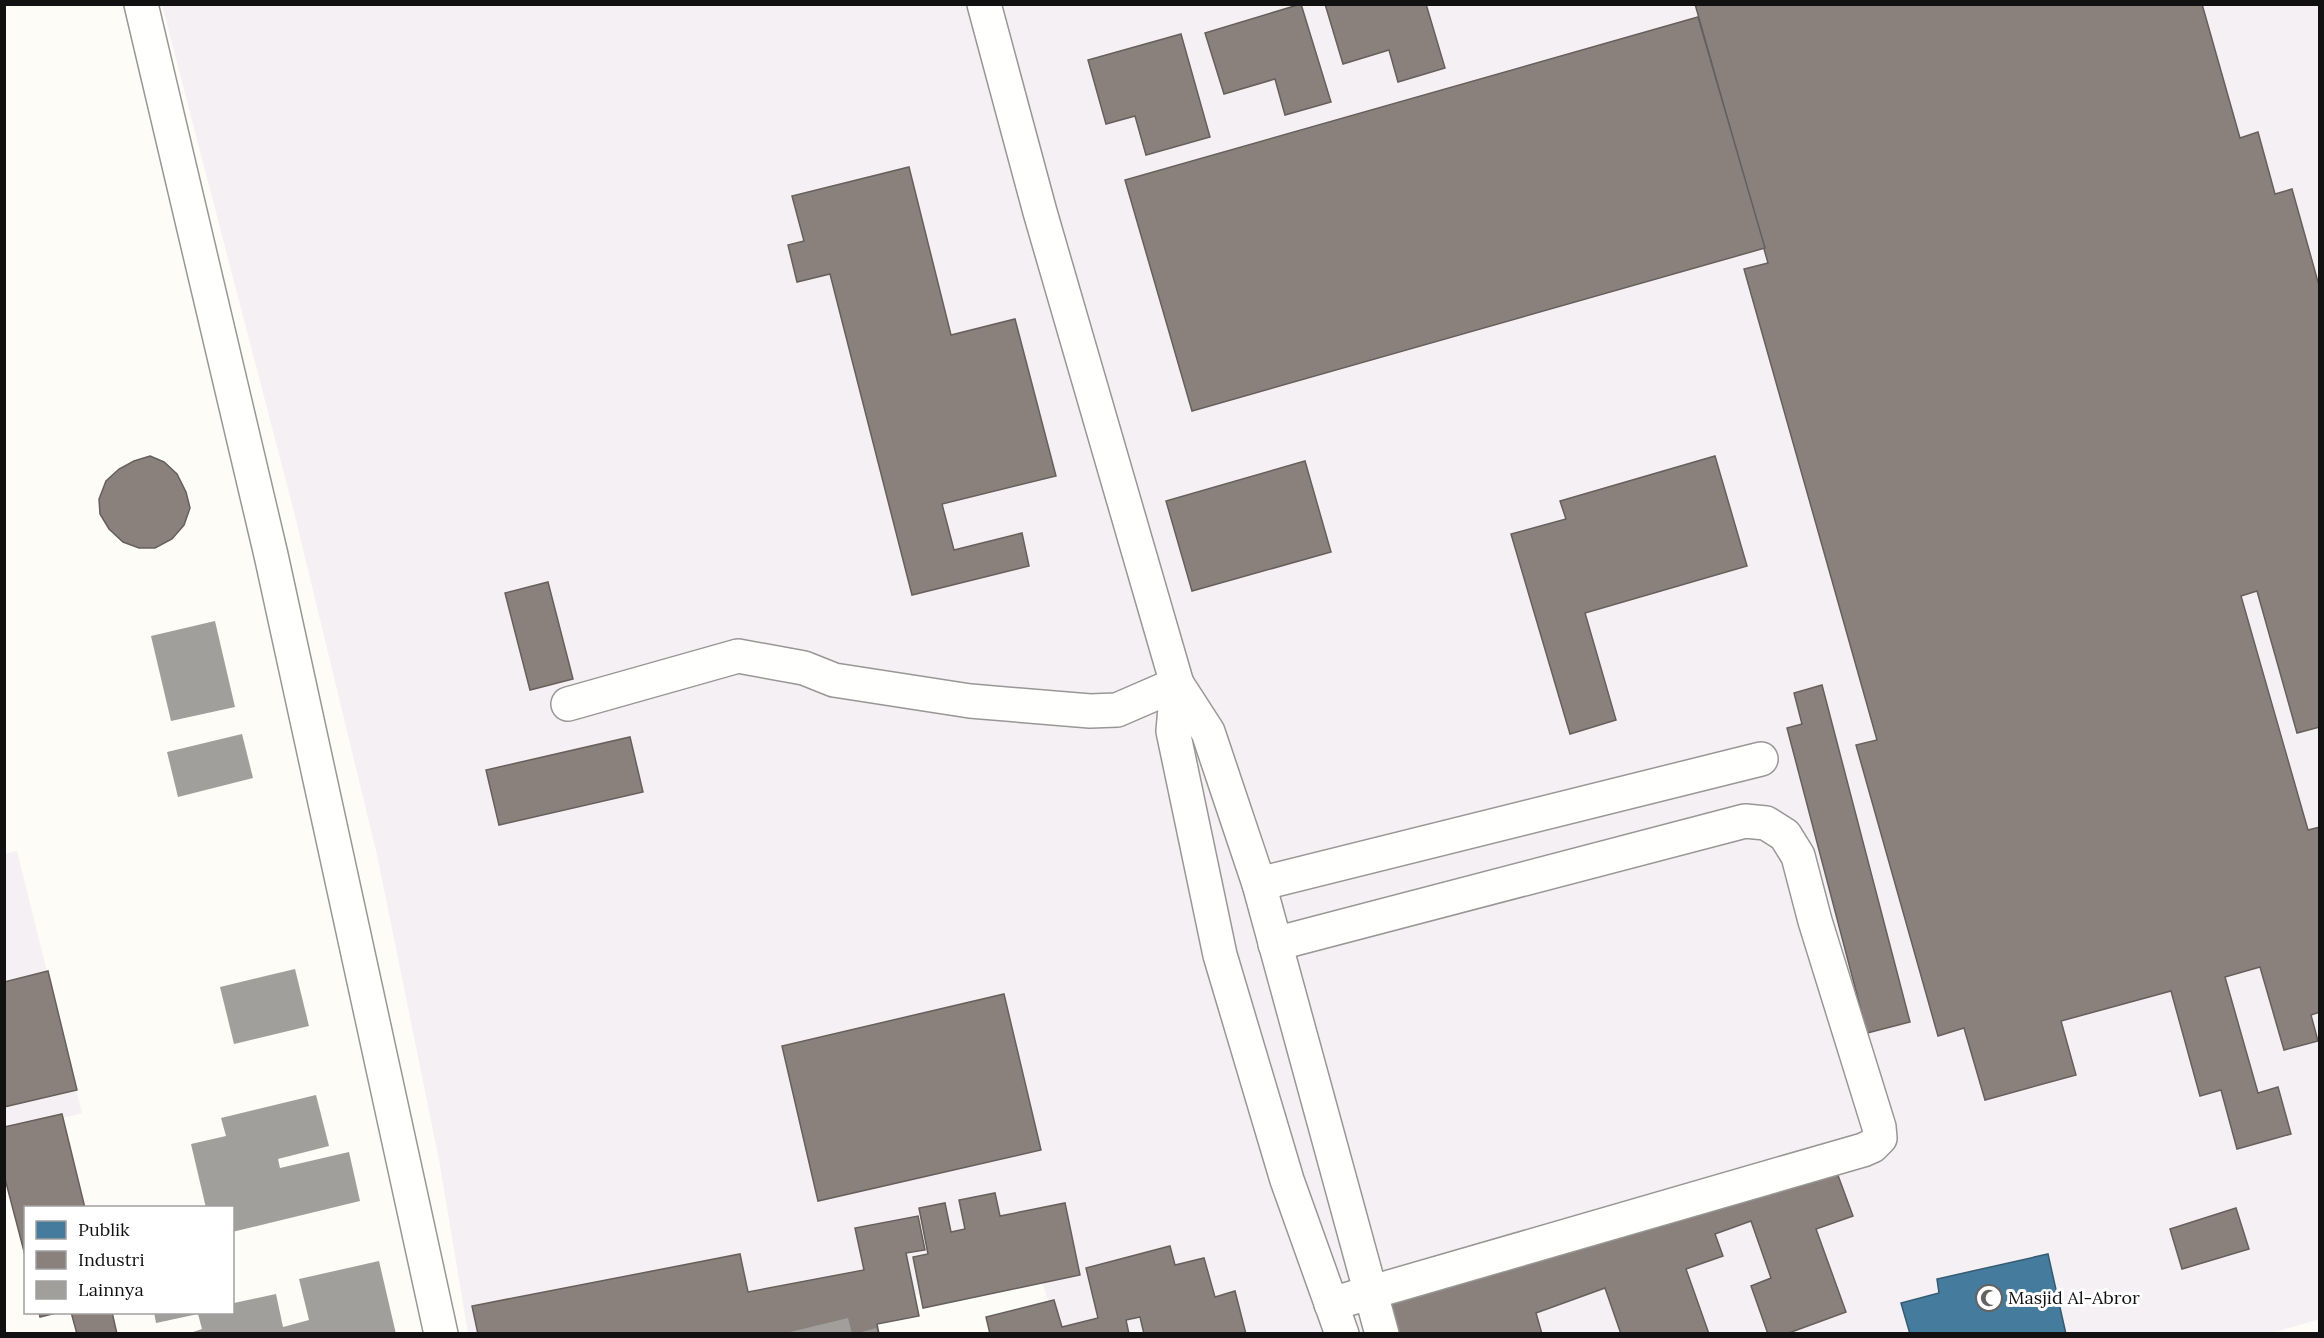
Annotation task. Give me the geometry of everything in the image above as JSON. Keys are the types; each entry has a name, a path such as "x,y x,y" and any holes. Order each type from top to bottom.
{"street":[{"path":"141,4 274,567 441,1334"},
{"path":"984,4 1040,212 1176,684 1208,732 1259,884 1382,1334"},
{"path":"568,704 738,656 804,668 834,680 958,699 1090,711 1117,710 1176,684"},
{"path":"1176,684 1173,731 1220,955 1287,1180 1336,1319 1371,1293 1863,1150 1872,1146 1880,1138 1879,1127 1815,921 1798,856 1785,835 1766,823 1745,821 1275,944"},
{"path":"1259,884 1761,759"}],"shaded area":[{"path":"162,5 2319,5 2319,1319 2269,1334 1330,1334 1329,1331 1318,1334 1058,1334 1039,1271 721,1333 468,1333 439,1160 377,855 294,512"},
{"path":"17,851 82,1113 5,1133 4,854"}],"building: Publik":[{"name":"Masjid Al-Abror","path":"2048,1254 2066,1334 1910,1334 1901,1303 1939,1293 1937,1279"}],"building: Industri":[{"path":"1301,4 1331,102 1285,115 1275,79 1224,94 1205,33"},
{"path":"1325,4 1426,4 1445,68 1398,82 1389,50 1343,64"},
{"path":"1695,4 2202,4 2240,138 2258,132 2275,194 2292,189 2320,289 2320,727 2297,733 2257,591 2241,596 2308,830 2320,827 2320,1012 2311,1015 2318,1041 2284,1050 2260,967 2225,977 2258,1093 2278,1087 2291,1134 2237,1149 2221,1090 2200,1096 2171,991 2061,1021 2076,1075 1985,1100 1964,1028 1938,1036 1856,745 1877,740 1744,269 1768,263"},
{"path":"1698,17 1765,248 1192,411 1125,180"},
{"path":"1181,34 1210,137 1146,155 1135,116 1106,124 1088,60"},
{"path":"909,167 951,335 1015,319 1056,476 942,504 954,550 1022,533 1029,566 912,595 830,274 797,282 788,245 804,241 792,196"},
{"path":"150,456 164,462 177,474 186,492 190,508 184,525 172,539 155,548 139,548 123,542 109,529 100,514 99,499 106,481 119,469"},
{"path":"1715,456 1747,566 1585,613 1616,720 1570,734 1511,534 1566,519 1560,501"},
{"path":"1305,461 1331,552 1192,591 1166,501"},
{"path":"548,582 573,679 530,690 505,593"},
{"path":"1822,685 1910,1022 1867,1033 1787,728 1802,724 1794,693"},
{"path":"630,737 643,792 499,825 486,770"},
{"path":"48,971 77,1090 4,1107 4,982"},
{"path":"1004,994 1041,1150 818,1201 782,1046"},
{"path":"62,1114 85,1206 24,1206 24,1251 4,1175 4,1127"},
{"path":"1836,1170 1853,1216 1816,1229 1846,1312 1786,1334 1768,1334 1751,1286 1771,1278 1751,1221 1715,1234 1723,1256 1686,1269 1709,1334 1621,1334 1605,1288 1536,1313 1542,1334 1396,1334 1384,1299"},
{"path":"995,1193 1000,1216 1065,1203 1080,1275 923,1308 913,1257 928,1254 919,1208 945,1203 951,1232 965,1229 959,1200"},
{"path":"2236,1208 2249,1249 2182,1269 2170,1229"},
{"path":"918,1216 925,1250 906,1253 919,1316 877,1324 879,1334 478,1334 472,1306 740,1254 748,1292 864,1270 855,1228"},
{"path":"1170,1246 1175,1265 1204,1258 1215,1297 1235,1291 1246,1334 1144,1334 1140,1317 1126,1320 1129,1334 990,1334 986,1317 1054,1300 1062,1327 1098,1318 1086,1268"},
{"path":"72,1314 112,1314 117,1334 77,1334"}],"building: Lainnya":[{"path":"215,621 235,707 171,721 151,636"},
{"path":"242,734 253,778 178,797 167,752"},
{"path":"295,969 309,1026 234,1044 220,987"},
{"path":"316,1095 329,1146 278,1159 280,1168 349,1152 360,1201 234,1232 234,1206 206,1206 191,1144 226,1136 221,1118"},
{"path":"379,1261 396,1334 187,1334 202,1329 198,1314 234,1314 234,1303 276,1294 283,1327 309,1320 299,1279"},
{"path":"154,1314 198,1314 156,1323"},
{"path":"848,1318 852,1334 786,1334 786,1333"},
{"path":"876,1328 878,1334 858,1334 858,1333"}],"place":[{"name":"Masjid Al-Abror","path":"1989,1298"}]}
